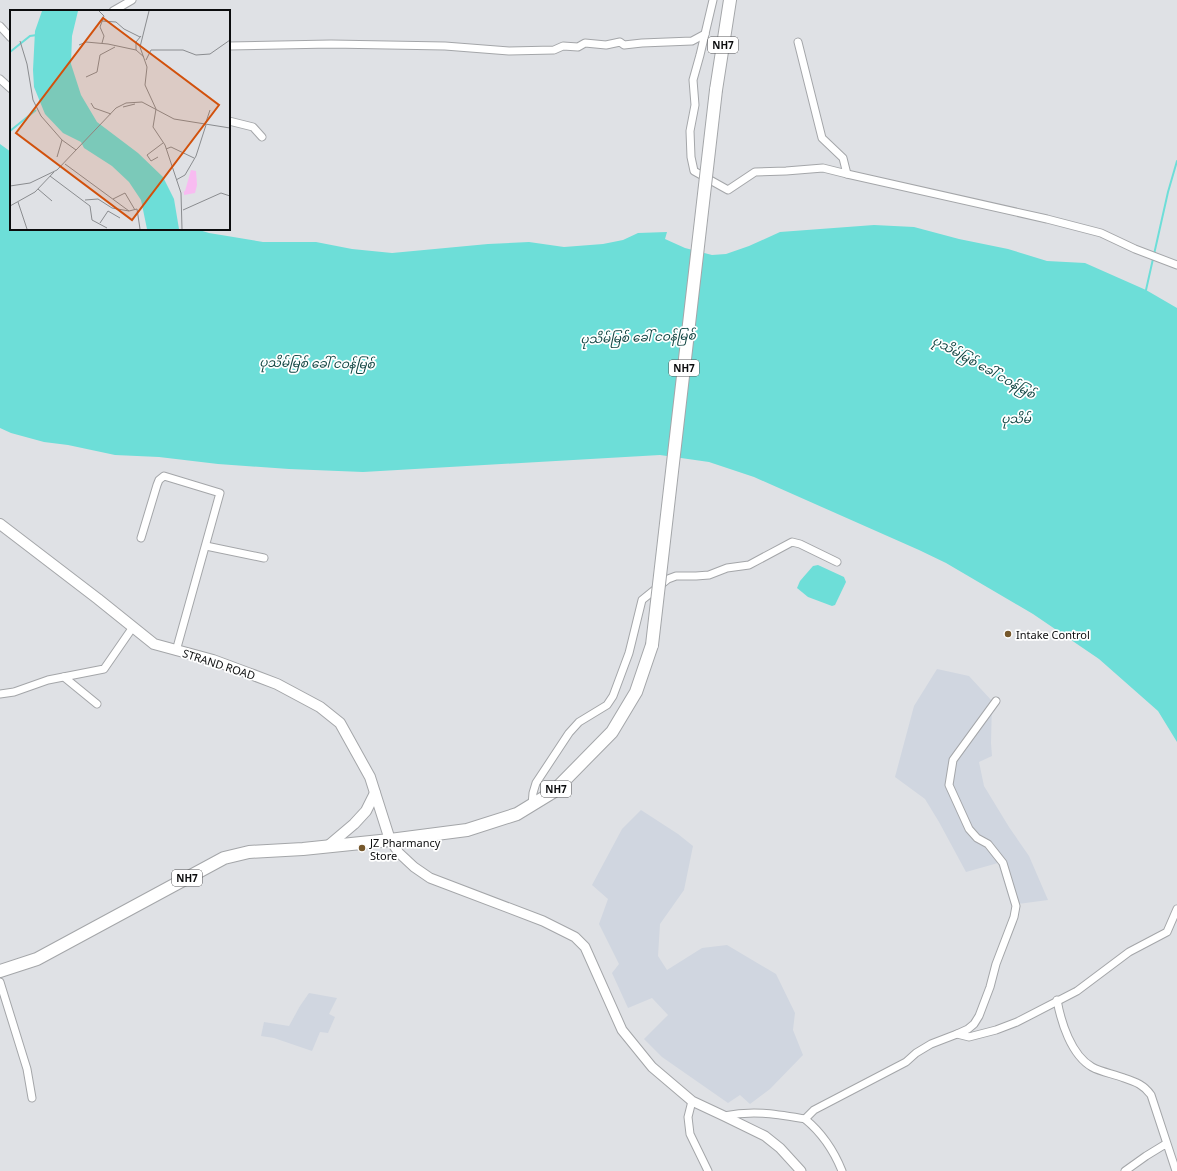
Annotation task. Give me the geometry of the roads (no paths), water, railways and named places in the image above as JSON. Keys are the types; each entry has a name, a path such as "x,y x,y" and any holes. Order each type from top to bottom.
{"highway":[{"name":"NH7","path":"0,971 37,959 224,858 249,852 390,840 467,830 517,814 553,792 612,732 636,692 652,645 716,90 730,0"}],"main road":[{"name":"STRAND ROAD","path":"0,524 154,644 213,660 277,684 320,707 340,723 370,777 390,840"},
{"path":"328,846 354,824 366,811 375,794"}],"street":[{"path":"115,10 132,0"},
{"path":"713,0 693,80 695,105 690,131 691,157 694,171 728,190 755,172 823,168 1047,219 1101,233 1177,266"},
{"path":"0,26 10,37"},
{"path":"230,46 331,44 445,46 509,51 554,50 564,46 578,47 585,44 620,42 624,45 692,41 705,34"},
{"path":"798,42 822,138 843,158 847,174"},
{"path":"0,79 10,88"},
{"path":"230,121 253,127 262,137"},
{"path":"141,538 159,480 164,476 220,493 176,651"},
{"path":"532,805 532,793 536,783 569,733 579,722 607,705 613,696 629,653 642,600 668,579 676,576 710,575 726,568 749,564 792,542 800,544 837,562"},
{"path":"206,546 264,558"},
{"path":"0,694 14,692 48,680 104,669 133,627"},
{"path":"64,678 97,704"},
{"path":"805,1119 814,1110 906,1062 916,1053 931,1044 968,1029 979,1016 990,987 996,964 1014,917 1016,906 1003,863 988,844 978,838 969,829 949,785 953,760 996,701"},
{"path":"390,840 399,853 414,867 430,878 543,921 575,937 585,947 622,1030 652,1067 692,1101 765,1136 780,1148 801,1171"},
{"path":"957,1034 969,1037 996,1030 1017,1022 1077,991 1129,952 1166,932 1177,909"},
{"path":"0,982 26,1069 32,1098"},
{"path":"1057,1000 1060,1018 1082,1059 1092,1067 1136,1082 1149,1091 1176,1171"},
{"path":"692,1101 688,1116 690,1134 708,1171"},
{"path":"724,1116 742,1112 754,1112 805,1119 815,1128 833,1151 842,1171"},
{"path":"1125,1171 1164,1145 1167,1146"}],"water":[{"name":"ပုသိမ်","path":"0,144 10,151 10,230 199,230 263,242 316,242 352,249 392,253 488,244 529,242 564,247 603,244 623,240 638,233 667,232 665,239 685,248 712,255 726,254 749,246 780,232 874,225 914,227 959,239 1008,249 1047,261 1085,263 1146,290 1177,308 1177,742 1158,711 1099,659 1033,614 946,563 919,550 754,477 709,462 660,455 363,472 289,469 218,464 159,457 115,455 68,445 44,442 11,433 0,428"},
{"path":"818,565 844,577 846,582 835,605 832,606 808,597 797,588 800,581 813,566"}],"waterway":[{"path":"1146,290 1168,192 1177,161"}],"place":[{"name":"Intake Control","path":"1008,634"},
{"name":"JZ Pharmancy Store","path":"362,848"}],"water label":[{"name":"ပုသိမ်မြစ် ခေါ် ငဝန်မြစ်","path":"638,337"},
{"name":"ပုသိမ်မြစ် ခေါ် ငဝန်မြစ်","path":"317,363"},
{"name":"ပုသိမ်မြစ် ခေါ် ငဝန်မြစ်","path":"984,367"}]}
